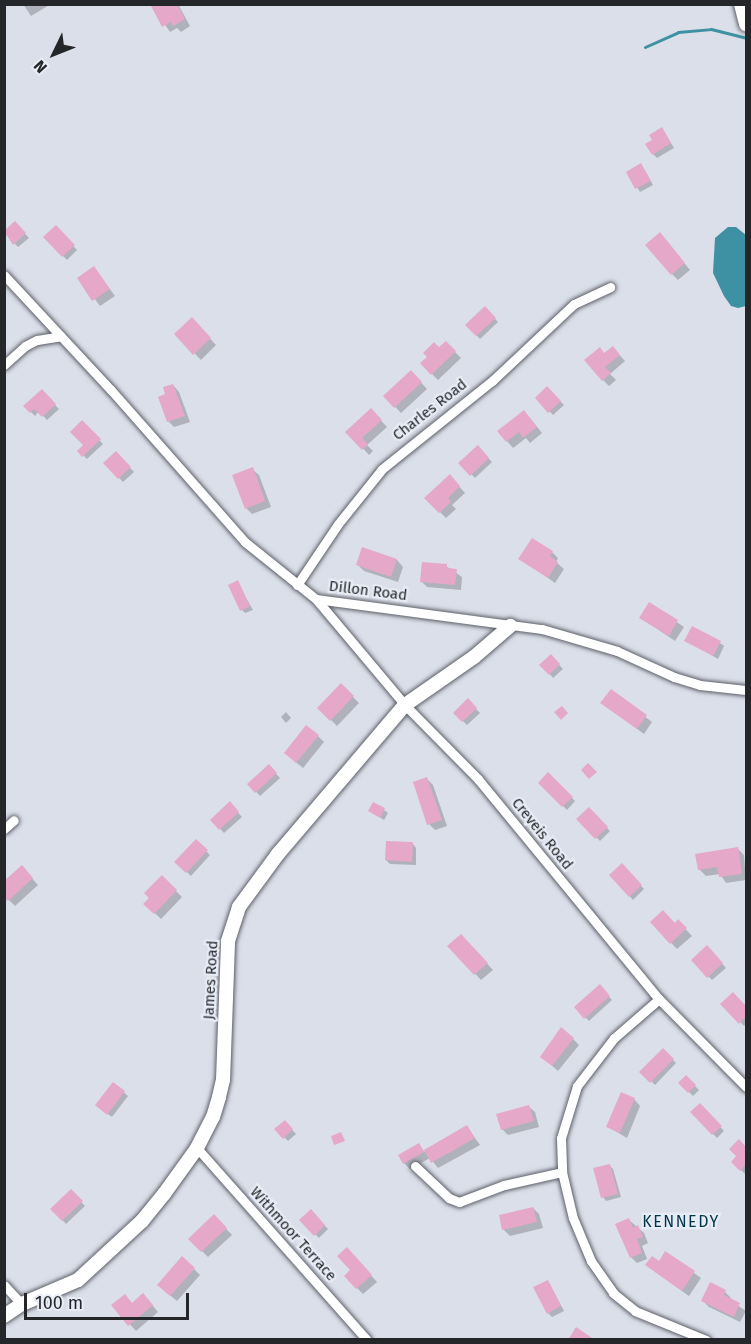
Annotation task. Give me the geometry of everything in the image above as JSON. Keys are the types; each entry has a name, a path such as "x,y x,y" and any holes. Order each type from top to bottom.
{"street":[{"path":"741,4 747,24"},
{"name":"Dillon Road","path":"4,275 245,542 316,599 542,629 573,636 617,651 674,677 700,685 747,690"},
{"name":"Charles Road","path":"297,585 338,524 382,469 492,381 574,304 610,287"},
{"path":"4,365 25,346 37,340 61,336"},
{"name":"Creveis Road","path":"316,599 405,705 478,779 658,999 747,1087"},
{"name":"James Road","path":"4,1316 22,1304 58,1289 92,1269 142,1221 197,1148 213,1117 223,1080 225,974 228,941 236,916 278,854 405,705 474,657 510,626"},
{"path":"4,829 14,820"},
{"path":"658,999 614,1038 577,1086 561,1138 562,1172 573,1218 591,1261 613,1293 635,1311 706,1340"},
{"name":"Withmoor Terrace","path":"197,1148 367,1340"},
{"path":"415,1166 449,1198 459,1202 504,1185 562,1172"},
{"path":"4,1285 22,1304"}],"water":[{"path":"728,227 736,227 746,235 746,306 738,308 731,306 713,273 715,238"}],"building":[{"path":"150,4 177,4 185,19 173,26 171,22 162,27"},
{"path":"662,127 671,143 652,155 645,144 652,140 649,135"},
{"path":"641,163 651,181 635,189 626,172"},
{"path":"15,221 26,233 13,245 4,231"},
{"path":"56,225 75,245 62,257 43,237"},
{"path":"660,232 685,263 671,275 645,245"},
{"path":"94,266 110,289 92,301 77,278"},
{"path":"485,306 496,318 476,336 465,325"},
{"path":"192,317 211,338 193,355 174,334"},
{"path":"446,341 456,351 431,375 420,363 427,357 423,353 434,342 439,347"},
{"path":"613,346 620,355 605,367 611,373 602,381 584,360 600,347 604,353"},
{"path":"411,370 422,382 394,408 383,396"},
{"path":"173,384 185,416 167,422 158,397 165,394 163,387"},
{"path":"547,386 561,401 548,413 535,398"},
{"path":"42,389 56,404 42,417 34,409 30,413 23,406"},
{"path":"371,408 382,420 362,438 368,444 362,450 345,432"},
{"path":"524,410 537,427 523,438 519,432 506,442 497,431"},
{"path":"82,420 101,439 82,457 77,451 83,445 70,432"},
{"path":"478,445 489,458 470,476 458,463"},
{"path":"116,451 131,467 118,479 103,463"},
{"path":"253,467 265,501 245,509 232,475"},
{"path":"450,474 460,486 448,498 451,502 439,513 424,498"},
{"path":"532,538 553,551 550,556 558,562 548,578 518,559"},
{"path":"362,547 397,559 391,577 356,565"},
{"path":"422,562 447,564 447,568 457,569 455,585 420,582"},
{"path":"238,580 250,606 240,611 228,585"},
{"path":"649,602 678,620 669,636 639,618"},
{"path":"692,626 721,641 713,656 684,641"},
{"path":"551,654 560,664 549,675 539,665"},
{"path":"341,683 354,696 330,721 317,708"},
{"path":"611,689 647,715 637,729 600,703"},
{"path":"468,698 477,708 462,722 453,713"},
{"path":"562,706 568,713 561,720 554,712"},
{"path":"306,725 319,735 296,763 284,753"},
{"path":"588,763 597,772 589,779 581,770"},
{"path":"269,764 277,773 255,793 247,784"},
{"path":"548,772 573,797 562,807 538,783"},
{"path":"427,777 442,820 427,825 413,782"},
{"path":"230,801 239,812 219,830 210,820"},
{"path":"373,802 385,808 380,818 368,811"},
{"path":"589,807 608,827 595,839 576,819"},
{"path":"196,839 208,850 186,873 174,862"},
{"path":"386,841 413,842 412,862 385,860"},
{"path":"738,847 742,874 719,877 717,867 698,870 695,854"},
{"path":"622,863 642,885 629,897 609,875"},
{"path":"22,865 33,878 8,901 4,898 4,881"},
{"path":"162,875 177,890 154,914 143,904 149,898 144,893"},
{"path":"663,910 675,923 678,919 687,928 670,944 650,922"},
{"path":"461,934 488,963 474,975 447,946"},
{"path":"707,945 723,963 707,978 691,960"},
{"path":"600,984 610,996 584,1019 574,1007"},
{"path":"733,992 746,1006 746,1016 739,1024 720,1004"},
{"path":"561,1027 574,1038 552,1066 540,1057"},
{"path":"663,1048 674,1059 650,1083 639,1072"},
{"path":"686,1075 696,1085 688,1093 678,1083"},
{"path":"113,1082 125,1091 107,1115 95,1105"},
{"path":"621,1092 635,1098 620,1133 606,1127"},
{"path":"700,1103 722,1126 712,1135 690,1112"},
{"path":"529,1105 534,1121 501,1130 496,1114"},
{"path":"285,1120 293,1129 283,1139 274,1129"},
{"path":"467,1125 475,1138 431,1163 424,1150"},
{"path":"341,1132 345,1141 334,1145 331,1136"},
{"path":"739,1139 746,1147 746,1164 740,1171 731,1162 736,1156 729,1149"},
{"path":"419,1143 424,1152 403,1164 398,1155"},
{"path":"610,1164 618,1194 601,1198 593,1168"},
{"path":"71,1189 83,1201 62,1221 50,1209"},
{"path":"533,1207 537,1222 502,1230 499,1215"},
{"path":"311,1209 325,1225 314,1236 299,1220"},
{"path":"214,1214 227,1228 201,1252 188,1239"},
{"path":"629,1218 633,1228 638,1225 643,1237 637,1239 642,1253 630,1258 615,1224"},
{"path":"347,1247 372,1275 356,1289 344,1276 350,1270 337,1256"},
{"path":"665,1251 695,1271 682,1291 645,1265 652,1256 659,1261"},
{"path":"182,1256 195,1268 170,1296 157,1285"},
{"path":"548,1280 561,1306 547,1314 533,1287"},
{"path":"710,1282 726,1290 724,1295 740,1303 734,1317 701,1301"},
{"path":"143,1293 153,1305 128,1326 111,1305 125,1294 132,1303"},
{"path":"576,1327 595,1340 568,1340"}],"waterway":[{"path":"645,47 678,32 711,29 746,38"}],"district":[{"name":"KENNEDY","path":"681,1222"}]}
